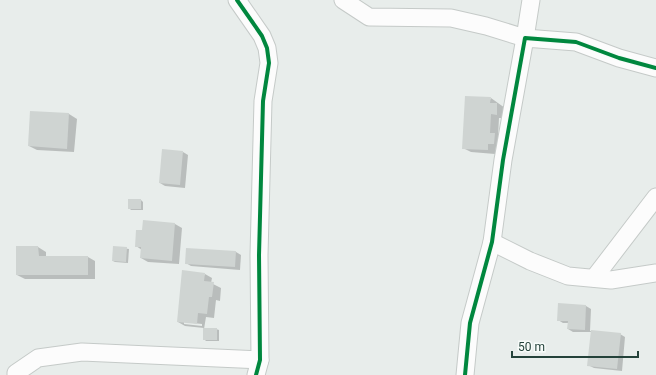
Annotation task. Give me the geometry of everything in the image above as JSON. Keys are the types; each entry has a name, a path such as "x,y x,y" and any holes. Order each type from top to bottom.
{"street":[{"path":"16,375 16,373 38,358 82,352 258,368 263,101 269,63 267,48 262,36 237,0"},
{"path":"343,0 369,17 451,18 486,26 525,38 576,42 619,58 656,68"},
{"path":"479,375 466,368 470,323 492,242 503,160 531,0"},
{"path":"594,278 656,197"},
{"path":"492,242 530,261 568,276 611,280 656,273"}],"building":[{"path":"465,96 491,97 490,103 497,103 497,115 491,114 490,133 495,133 494,144 488,144 488,150 462,149"},
{"path":"30,111 69,113 67,149 28,146"},
{"path":"162,149 183,151 180,185 159,183"},
{"path":"128,199 141,199 141,209 128,209"},
{"path":"143,220 175,223 172,261 140,258 141,247 135,247 136,230 142,230"},
{"path":"16,246 38,246 39,256 88,256 88,275 16,275"},
{"path":"113,246 127,247 126,262 112,261"},
{"path":"186,248 236,251 235,267 185,264"},
{"path":"182,270 205,273 204,281 214,282 212,297 209,297 207,314 198,313 197,324 177,322"},
{"path":"558,303 586,305 585,330 567,329 568,321 557,321"},
{"path":"203,328 217,328 217,340 203,340"},
{"path":"591,330 621,333 617,369 587,366"}],"cycle path":[{"path":"237,0 262,36 267,48 269,63 263,101 259,255 260,360 256,375"},
{"path":"465,375 470,323 492,242 503,160 525,38 576,42 619,58 656,68"}]}
